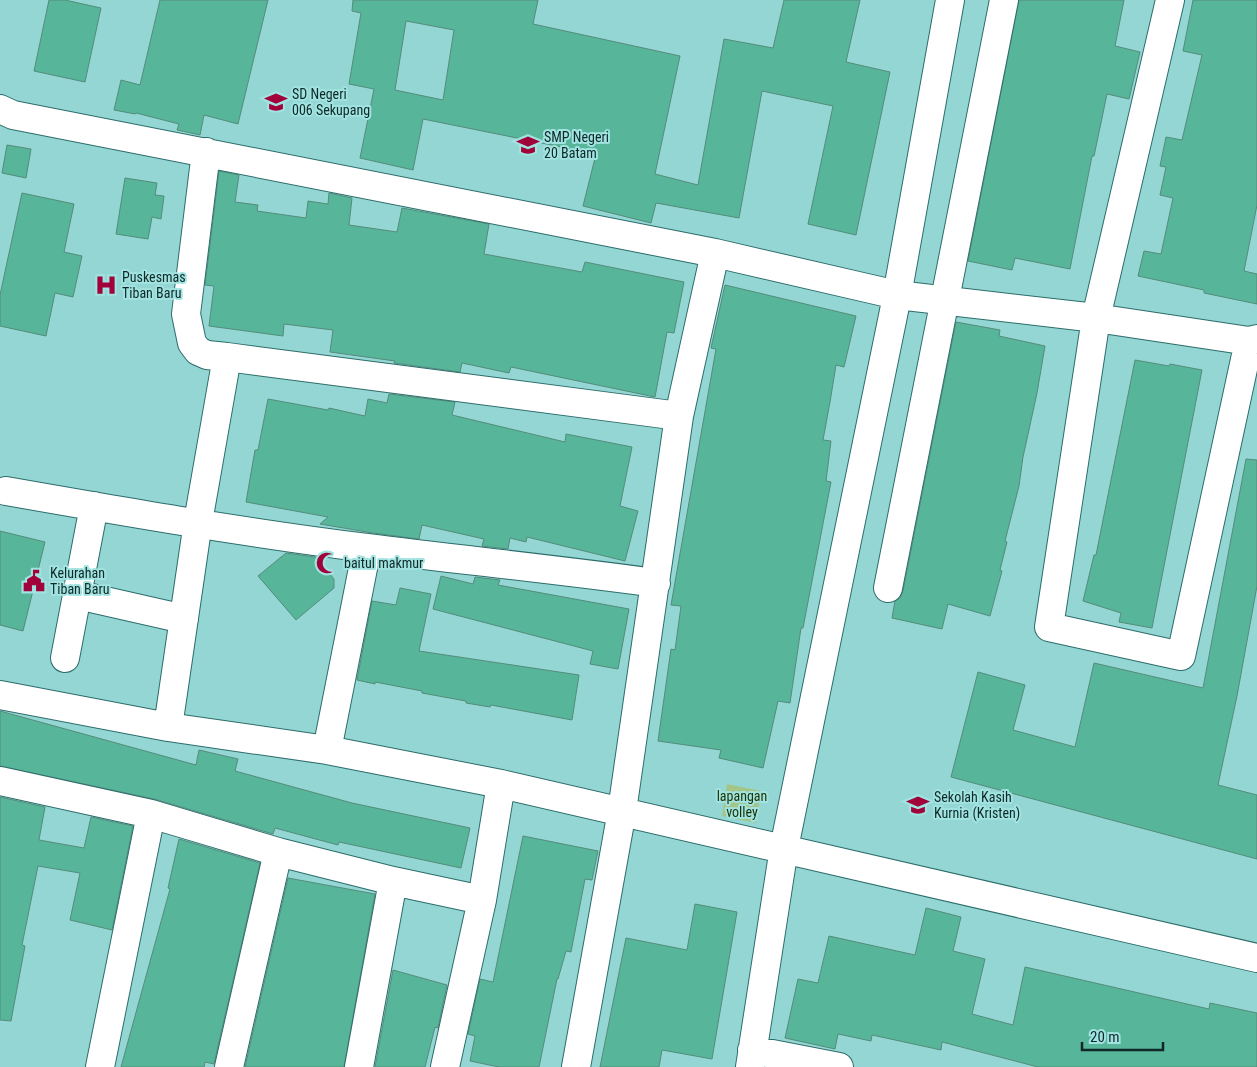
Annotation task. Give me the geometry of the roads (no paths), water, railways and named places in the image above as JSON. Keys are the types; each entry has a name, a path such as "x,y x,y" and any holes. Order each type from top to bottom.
{"street":[{"path":"839,1067 751,1058 784,848 897,295 950,0"},
{"path":"888,588 1004,0"},
{"path":"0,109 13,115 715,253 897,295 1096,318 1253,340 1180,656 1049,627 1096,318 1170,0"},
{"path":"206,152 186,314 192,343 207,356 227,357 679,416"},
{"path":"576,1067 622,811 679,416 715,253"},
{"path":"168,727 198,522 227,357"},
{"path":"6,491 367,548 656,583"},
{"path":"65,658 94,506"},
{"path":"327,750 367,548"},
{"path":"78,594 184,619"},
{"path":"0,695 168,727 327,750 500,784 1257,958"},
{"path":"0,781 151,814 278,852 393,881 482,900"},
{"path":"445,1067 482,900 500,784"},
{"path":"100,1067 151,814"},
{"path":"229,1067 278,852"},
{"path":"359,1067 393,881"}],"place":[{"name":"SD Negeri 006 Sekupang","path":"276,102"},
{"name":"SMP Negeri 20 Batam","path":"528,145"},
{"name":"Puskesmas Tiban Baru","path":"106,285"},
{"name":"baitul makmur","path":"327,563"},
{"name":"Kelurahan Tiban Baru","path":"34,581"},
{"name":"Sekolah Kasih Kurnia (Kristen)","path":"918,805"}],"park label":[{"name":"lapangan volley","path":"742,804"}]}
